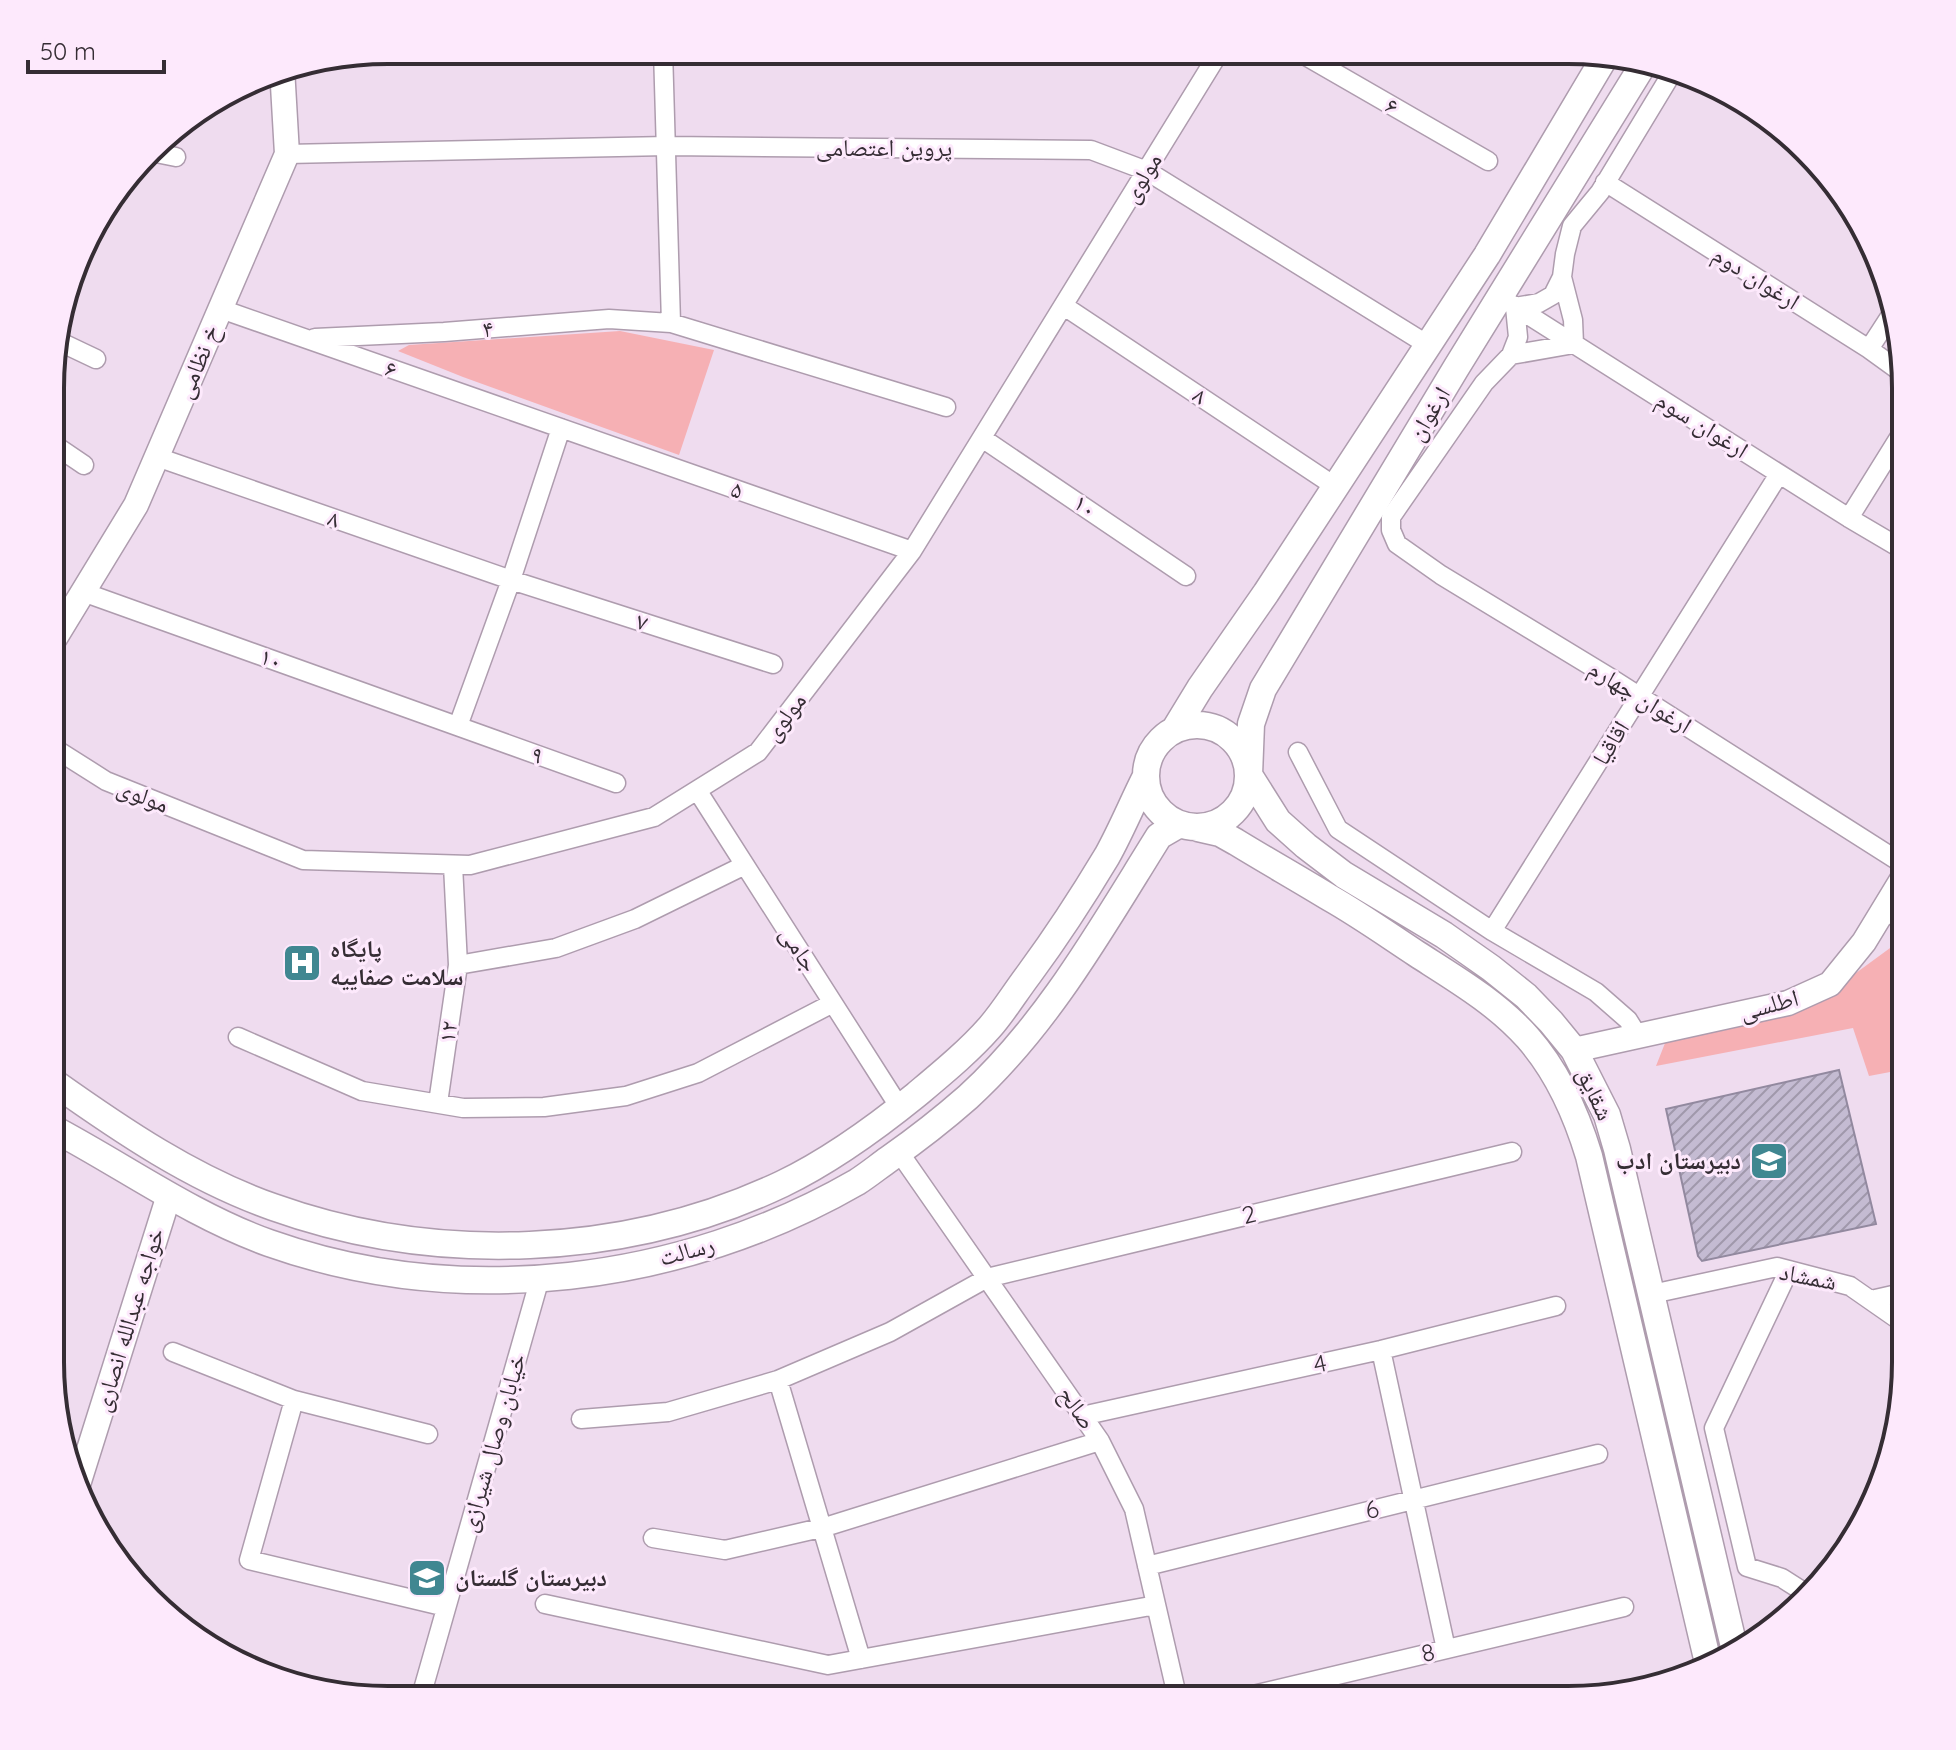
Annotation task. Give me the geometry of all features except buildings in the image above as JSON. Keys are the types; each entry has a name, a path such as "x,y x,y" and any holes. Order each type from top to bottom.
{"main road":[{"name":"ارغوان","path":"1175,729 1487,255 1599,66"},
{"name":"ارغوان","path":"1249,775 1251,724 1263,689 1508,302 1639,72"},
{"path":"1196,725 1216,728 1232,738 1244,755 1249,775 1245,795 1235,811 1218,823 1188,826 1161,815 1149,798 1145,778 1149,756 1158,742 1175,729 1196,725"},
{"name":"شقایق","path":"1249,775 1278,821 1306,846 1344,875 1444,935 1491,968 1526,996 1574,1050 1607,1115 1621,1163 1733,1641"},
{"name":"رسالت","path":"64,1089 174,1161 230,1190 274,1208 376,1235 424,1243 541,1245 666,1226 782,1184 831,1156 937,1078 990,1027 1051,944 1108,854 1145,778"},
{"name":"شقایق","path":"1188,826 1220,833 1330,897 1473,989 1505,1014 1549,1066 1568,1099 1589,1156 1706,1655"},
{"name":"رسالت","path":"64,1135 217,1222 269,1243 367,1269 469,1281 540,1278 609,1272 740,1237 803,1210 860,1180 968,1097 1046,1011 1085,956 1159,836 1188,826"},
{"path":"540,1278 541,1245"},
{"path":"1623,1300 1652,1294"}],"street":[{"path":"664,64 671,323"},
{"name":"مولوی","path":"64,754 106,781 303,860 470,865 654,817 758,752 912,551 1212,64"},
{"name":"۶","path":"1320,64 1488,161"},
{"path":"1511,355 1518,337 1508,302 1539,303 1553,295 1562,277 1572,226 1605,182 1668,80"},
{"name":"خ نظامی","path":"64,623 136,505 287,154 283,81"},
{"name":"پروین اعتصامی","path":"287,154 667,146 1091,150 1147,171 1428,345"},
{"path":"164,155 176,157"},
{"name":"ارغوان دوم","path":"1605,182 1891,365"},
{"path":"1511,355 1574,344 1573,320 1562,277"},
{"name":"ارغوان سوم","path":"1508,302 1892,543"},
{"name":"۸","path":"1064,306 1336,487"},
{"name":"۶","path":"221,309 561,428"},
{"name":"۴","path":"304,338 444,332 609,319 671,323 946,407"},
{"path":"1869,349 1886,323"},
{"path":"67,345 96,359"},
{"name":"ارغوان چهارم","path":"1511,355 1484,383 1391,517 1391,530 1397,544 1430,568 1892,857"},
{"path":"458,726 561,428"},
{"name":"۵","path":"561,428 912,551"},
{"name":"۱۰","path":"982,438 1186,576"},
{"path":"1849,518 1892,449"},
{"path":"64,451 84,465"},
{"name":"۸","path":"157,457 511,580"},
{"name":"اقاقیا","path":"1492,931 1779,474"},
{"name":"۷","path":"511,580 773,664"},
{"name":"۱۰","path":"83,592 458,726"},
{"name":"۹","path":"458,726 616,783"},
{"path":"1298,752 1338,829 1492,931 1596,992 1628,1020 1638,1036"},
{"name":"جامی","path":"697,790 900,1108"},
{"name":"۱۲","path":"438,1103 458,965 453,865"},
{"path":"458,965 556,948 635,919 745,865"},
{"name":"اطلسی","path":"1574,1050 1788,1003 1830,984 1864,942 1892,897"},
{"path":"1884,910 1892,915"},
{"path":"238,1037 362,1091 463,1108 544,1107 626,1096 698,1073 833,1003"},
{"name":"صالح","path":"899,1152 1100,1441 1134,1509 1175,1686"},
{"name":"2","path":"581,1419 668,1412 778,1380 890,1332 987,1278 1512,1152"},
{"name":"خواجه عبدالله انصاری","path":"83,1470 169,1195"},
{"name":"شمشاد","path":"1652,1294 1777,1267 1850,1286 1892,1315"},
{"path":"1789,1270 1714,1428 1747,1567 1782,1578 1799,1589"},
{"name":"خیابان وصال شیرازی","path":"424,1686 540,1278"},
{"path":"1871,1300 1892,1295"},
{"name":"4","path":"1082,1416 1381,1350 1556,1306"},
{"path":"1381,1350 1446,1649"},
{"path":"173,1352 294,1400 428,1434"},
{"path":"778,1380 861,1659"},
{"path":"294,1400 249,1560 446,1607"},
{"path":"653,1538 725,1550 821,1527 1100,1441"},
{"name":"6","path":"1147,1566 1598,1454"},
{"path":"545,1604 828,1665 1156,1605"},
{"name":"8","path":"1291,1686 1624,1607"}],"shaded area":[{"path":"620,331 714,350 679,455 398,351 409,345"},
{"path":"1892,947 1892,1072 1869,1076 1853,1028 1656,1066 1669,1033 1830,992"}],"place":[{"name":"پایگاه سلامت صفاییه","path":"302,963"},
{"name":"دبیرستان ادب","path":"1769,1161"},
{"name":"دبیرستان گلستان","path":"427,1578"}]}
